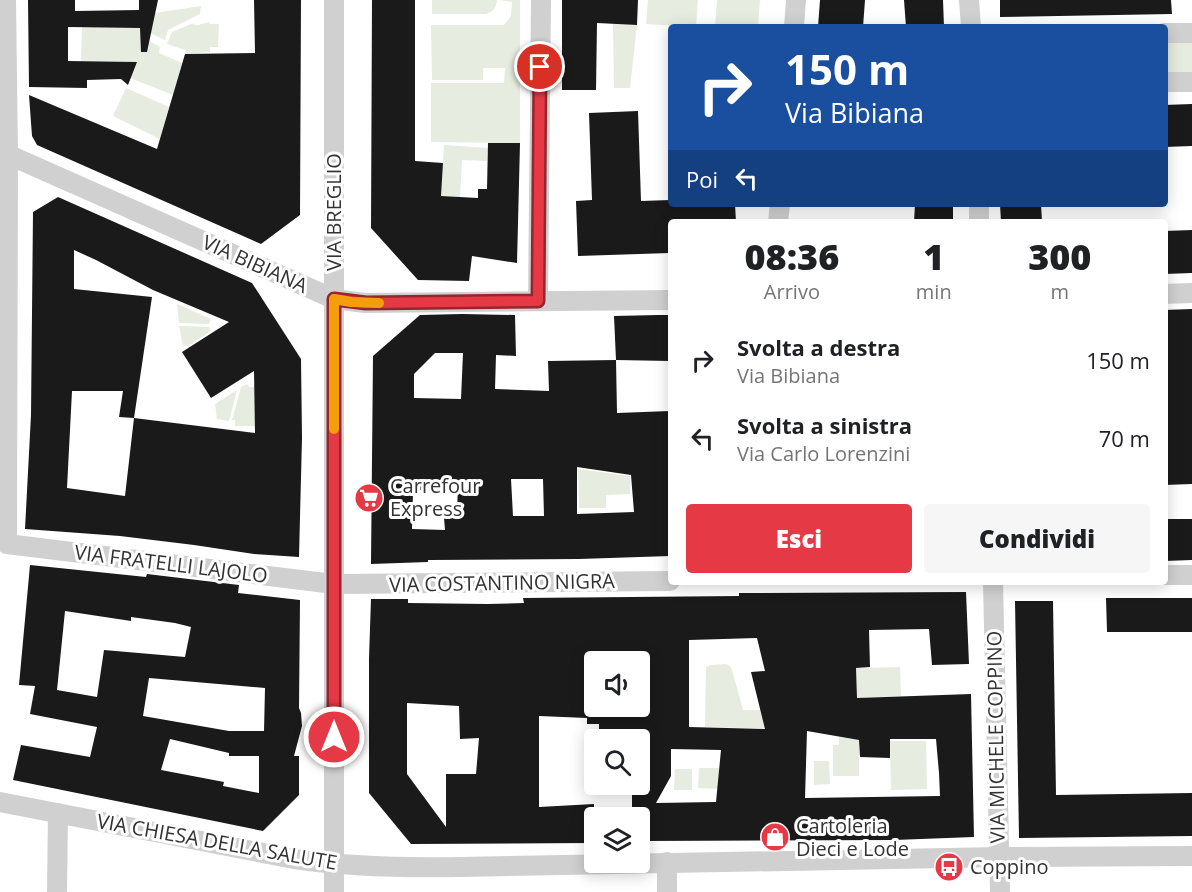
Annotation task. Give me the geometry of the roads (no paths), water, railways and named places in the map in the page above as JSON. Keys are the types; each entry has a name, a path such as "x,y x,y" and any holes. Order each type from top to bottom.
{"street":[{"path":"4,152 6,0"},
{"name":"VIA BREGLIO","path":"333,0 334,892"},
{"path":"538,301 541,0"},
{"path":"794,24 796,0"},
{"path":"969,0 971,24"},
{"path":"1168,33 1192,33"},
{"path":"1168,82 1192,82"},
{"name":"VIA BIBIANA","path":"4,152 334,299 366,303 668,300"},
{"name":"VIA FRATELLI LAJOLO","path":"4,152 8,544 334,584"},
{"path":"1168,294 1192,293"},
{"path":"1168,575 1192,575"},
{"name":"VIA COSTANTINO NIGRA","path":"334,584 668,581"},
{"name":"VIA MICHELE COPPINO","path":"993,585 1000,892"},
{"name":"VIA CHIESA DELLA SALUTE","path":"0,802 294,859 335,865 397,868 999,857 1192,856"},
{"path":"57,892 58,813"},
{"path":"667,892 668,862"}],"place":[{"name":"Carrefour Express","path":"369,498"},
{"name":"Cartoleria Dieci e Lode","path":"775,837"},
{"name":"Coppino","path":"949,867"}]}
